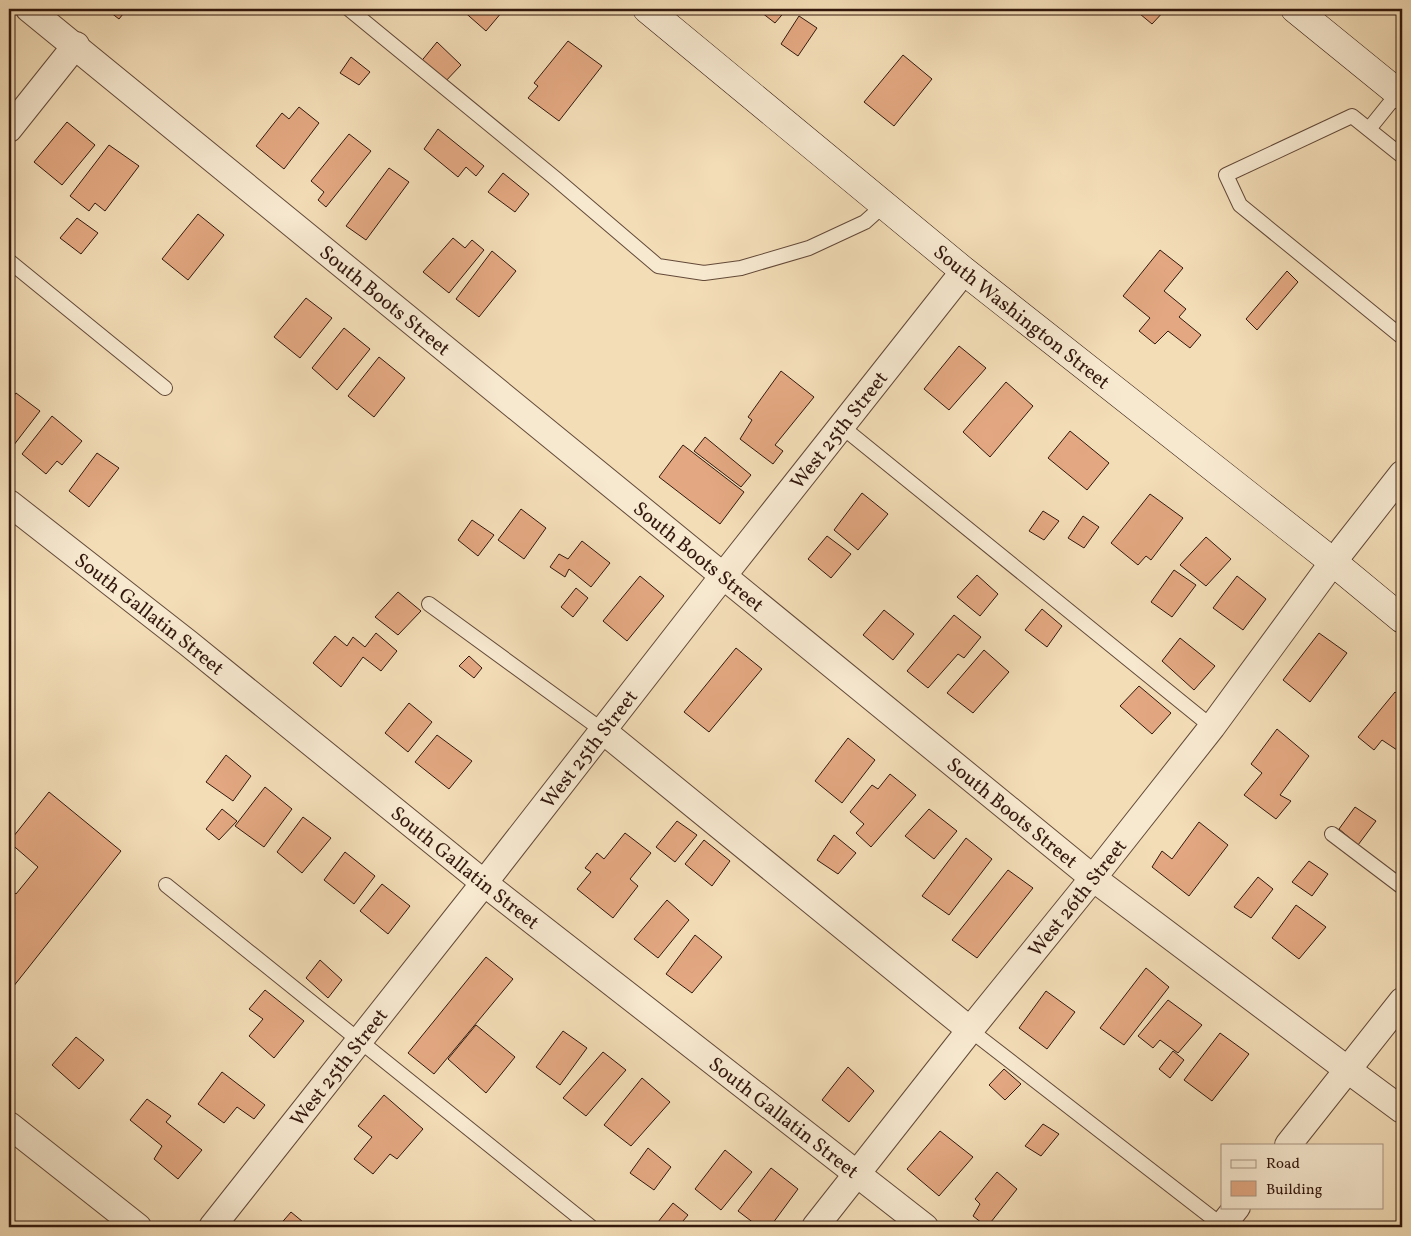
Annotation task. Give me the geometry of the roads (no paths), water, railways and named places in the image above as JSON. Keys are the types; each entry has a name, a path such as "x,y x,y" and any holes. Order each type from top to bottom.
{"main road":[{"name":"South Washington Street","path":"648,9 964,271 1333,562 1402,619"},
{"path":"1295,9 1400,94"}],"street":[{"name":"South Boots Street","path":"30,9 1093,878 1402,1110"},
{"path":"9,129 76,45"},
{"name":"West 25th Street","path":"212,1227 964,271"},
{"name":"West 26th Street","path":"815,1227 1212,727 1333,562 1402,474"},
{"name":"South Gallatin Street","path":"9,503 188,643 484,883 925,1227"},
{"path":"602,730 970,1030"},
{"path":"1289,1144 1402,1001"},
{"path":"9,1125 138,1227"}],"lane":[{"path":"349,9 556,178 658,266 704,273 741,268 809,248 865,222 884,205"},
{"path":"1369,129 1400,94"},
{"path":"1402,156 1352,116 1226,175 1240,205 1402,337"},
{"path":"9,261 166,388"},
{"path":"841,426 1212,727"},
{"path":"429,604 602,730"},
{"path":"1332,834 1402,887"},
{"path":"166,885 591,1227"},
{"path":"970,1030 1226,1222"}]}
